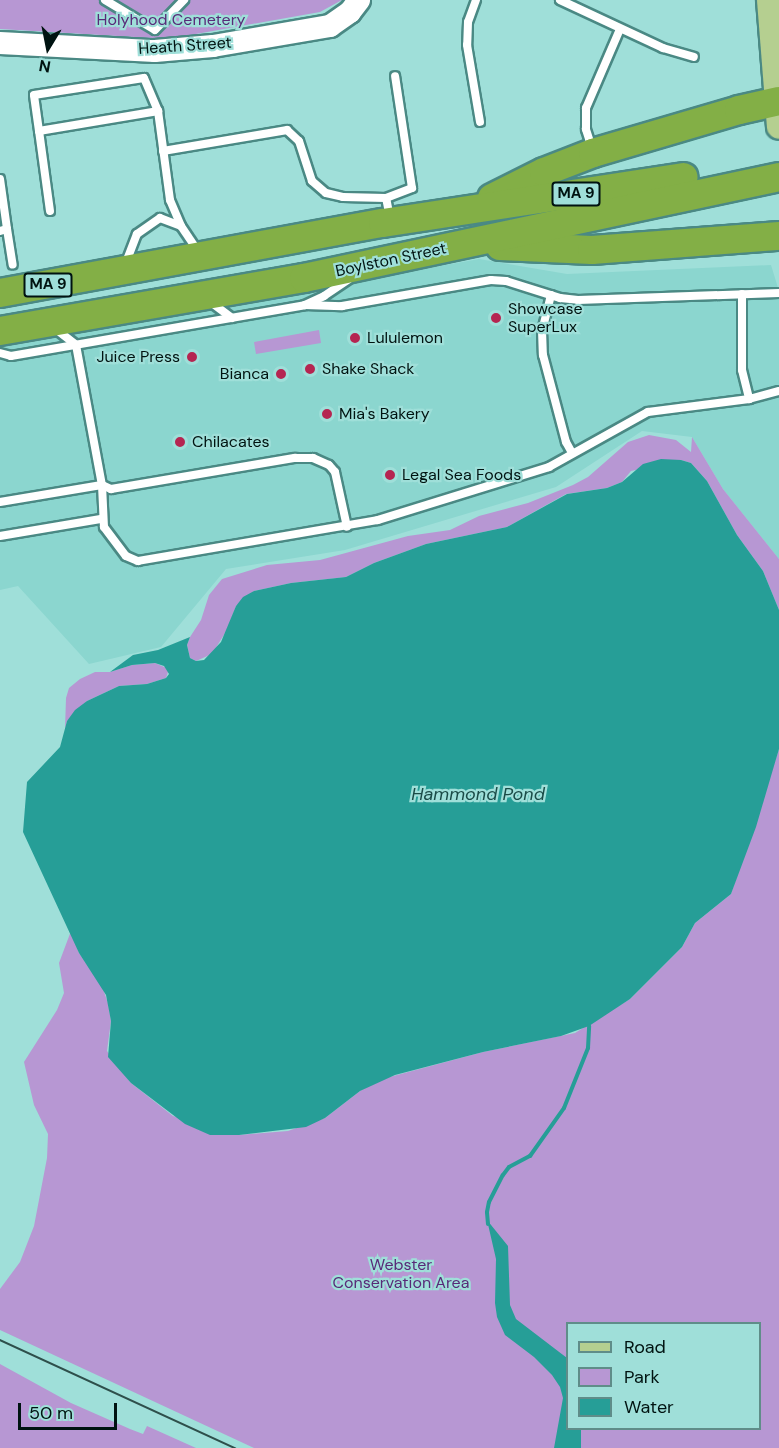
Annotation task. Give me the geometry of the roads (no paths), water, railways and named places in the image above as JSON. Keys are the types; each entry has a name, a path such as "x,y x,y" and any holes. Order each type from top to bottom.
{"highway":[{"path":"467,210 544,172 593,153 778,110"},
{"name":"Boylston Street","path":"0,293 202,258 388,210 467,210 657,182 774,169"},
{"name":"Boylston Street","path":"0,331 184,300 379,262 774,169"},
{"path":"462,244 592,250 779,236"}],"main road":[{"path":"769,0 778,110"}],"street":[{"name":"Heath Street","path":"0,43 246,41 330,26 350,12 358,0"}],"lane":[{"path":"105,0 155,41 184,0"},
{"path":"476,0 468,22 467,45 480,122"},
{"path":"560,0 663,48 694,57"},
{"path":"593,153 586,129 586,108 620,29"},
{"path":"164,151 287,130 299,141 312,181 326,193 388,210 412,188 395,76"},
{"path":"50,211 34,95 144,78 158,111 170,200 181,226 202,258"},
{"path":"39,131 158,111"},
{"path":"0,179 4,230 13,265"},
{"path":"122,272 137,234 160,218 181,226"},
{"path":"304,305 324,296 379,262"},
{"path":"0,353 11,356 304,305 342,306 491,280 506,281 551,295 578,300 779,293"},
{"path":"742,294 742,370 749,399"},
{"path":"551,295 542,330 543,355 566,442 572,453"},
{"path":"184,300 211,303 232,318"},
{"path":"34,325 55,329 76,345 102,485 101,519 108,535 122,552 138,561 346,527 513,480 549,467 648,412 749,399 779,391"},
{"path":"0,502 102,485 111,489 205,471 295,458 313,458 329,465 335,472 346,527"},
{"path":"0,536 101,519"}],"water":[{"name":"Hammond Pond","path":"661,459 691,463 707,481 737,535 763,571 779,610 779,749 756,827 731,894 695,923 682,947 630,999 589,1026 561,1036 483,1052 395,1075 360,1091 325,1118 306,1127 239,1135 210,1135 185,1124 131,1083 108,1057 111,1021 106,995 79,953 23,832 27,782 60,747 67,721 75,710 87,701 119,686 147,684 166,678 169,674 164,666 155,663 132,665 110,672 133,655 158,650 190,637 187,645 190,658 196,661 204,660 221,642 236,606 243,597 254,591 291,583 346,577 374,563 426,544 507,527 567,494 607,488 622,482 643,464"},
{"path":"487,1220 508,1246 510,1305 516,1319 566,1357 566,1430 581,1430 581,1448 554,1448 563,1398 560,1387 552,1375 534,1357 505,1335 497,1317 495,1303 496,1259"}],"waterway":[{"path":"488,1224 489,1202 503,1175 509,1167 530,1156 564,1108 588,1048 589,1026"}],"tram line":[{"path":"0,1340 235,1448"}],"place":[{"name":"Showcase SuperLux","path":"496,318"},
{"name":"Lululemon","path":"355,338"},
{"name":"Juice Press","path":"192,357"},
{"name":"Shake Shack","path":"310,369"},
{"name":"Bianca","path":"281,374"},
{"name":"Mia's Bakery","path":"327,414"},
{"name":"Chilacates","path":"180,442"},
{"name":"Legal Sea Foods","path":"390,475"}],"park label":[{"name":"Holyhood Cemetery","path":"171,20"},
{"name":"Webster Conservation Area","path":"401,1274"}]}
